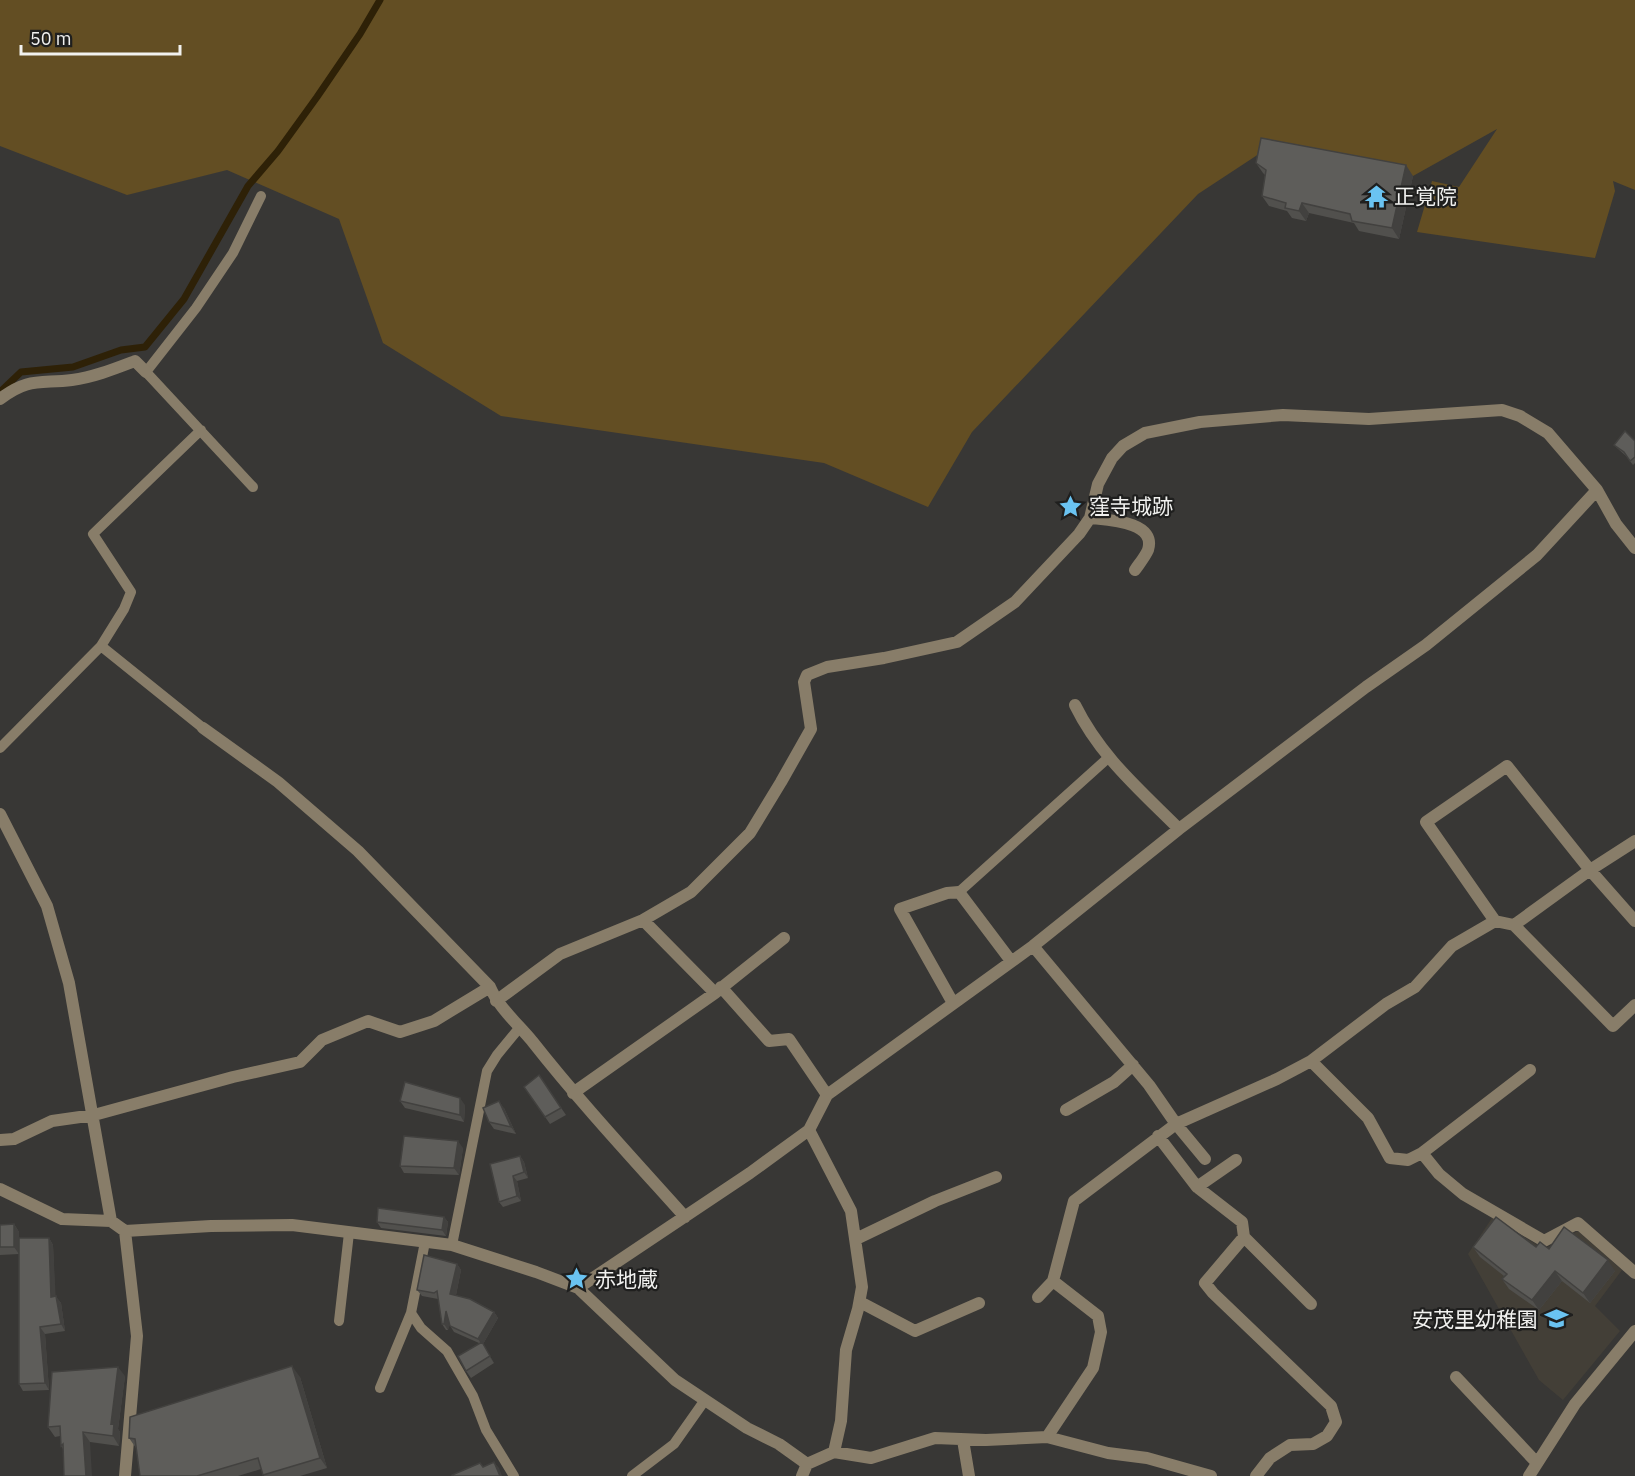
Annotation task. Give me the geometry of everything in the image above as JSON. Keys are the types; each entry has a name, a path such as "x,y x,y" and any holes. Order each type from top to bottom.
{"street":[{"path":"0,399 11,391 36,381 70,380 101,374 135,361 146,372"},
{"path":"496,1001 560,954 643,920 691,892 750,833 811,729 804,682 807,675 827,667 884,658 957,642 1015,602 1079,534 1090,518 1098,484 1112,458 1124,446 1145,433 1200,422 1283,415 1369,419 1502,410 1520,416 1548,433 1597,490 1616,524 1635,548"},
{"path":"578,1288 685,1217 809,1130 826,1095 1033,946 1179,829 1366,687 1426,645 1537,555 1597,490"},
{"path":"1090,518 1131,524 1144,531 1148,540 1148,549 1135,570"},
{"path":"1075,705 1086,727 1108,758 1179,829"},
{"path":"203,728 278,782 358,851 490,987 496,1001 573,1093 685,1217"},
{"path":"1495,921 1426,822 1507,766 1590,870 1635,921"},
{"path":"0,814 47,906 69,983 111,1221"},
{"path":"1514,925 1590,870 1635,842"},
{"path":"953,1003 900,909 947,893 959,892 1011,961"},
{"path":"643,920 769,1041 789,1039 826,1095"},
{"path":"1038,1297 1053,1281 1074,1201 1176,1124 1311,1061 1386,1005 1415,987 1452,946 1495,921 1514,925 1613,1026 1635,1005"},
{"path":"573,1093 718,990 784,938"},
{"path":"1033,946 1133,1065 1204,1159"},
{"path":"0,1140 14,1139 52,1121 94,1115 233,1077 300,1062 322,1040 368,1021 400,1032 434,1021 490,987"},
{"path":"1311,1061 1368,1118 1390,1158 1408,1160 1422,1153 1530,1070"},
{"path":"1066,1110 1113,1082 1133,1065"},
{"path":"809,1130 852,1211 862,1287 846,1350 841,1421 834,1452"},
{"path":"1158,1136 1197,1187 1242,1222 1244,1238 1311,1304"},
{"path":"1422,1153 1438,1173 1464,1194 1544,1241 1578,1223 1635,1273"},
{"path":"1197,1187 1236,1160"},
{"path":"856,1239 935,1201 996,1177"},
{"path":"0,1189 62,1219 111,1221 125,1231 211,1226 292,1225 452,1245 578,1288 675,1380 747,1428 779,1444 807,1464"},
{"path":"125,1231 137,1336 125,1476"},
{"path":"1244,1238 1205,1283 1330,1406 1336,1422 1327,1436 1313,1444 1290,1445 1270,1458 1256,1476"},
{"path":"1047,1437 1093,1368 1101,1332 1098,1316 1053,1281"},
{"path":"860,1302 915,1331 979,1303"},
{"path":"1529,1476 1575,1404 1635,1332"},
{"path":"1456,1377 1537,1463"},
{"path":"802,1476 807,1464 834,1452 871,1458 935,1438 963,1440 1047,1437 1108,1453 1147,1458 1210,1476"},
{"path":"963,1440 969,1476"}],"lane":[{"path":"253,487 146,372 196,308 233,254 261,196"},
{"path":"0,748 101,646 124,609 131,592 93,534 201,430"},
{"path":"101,646 203,728"},
{"path":"959,892 1108,758"},
{"path":"452,1245 487,1071 497,1054 520,1027"},
{"path":"339,1321 349,1233"},
{"path":"380,1388 411,1313 426,1242"},
{"path":"411,1313 421,1328 447,1351 473,1396 486,1430 514,1476"},
{"path":"632,1476 674,1444 705,1400"}],"shaded area":[{"path":"0,0 1635,0 1635,190 1613,181 1615,191 1595,258 1417,232 1432,181 1459,187 1497,129 1413,176 1268,148 1198,194 972,432 928,507 824,463 501,416 383,343 339,219 227,170 127,195 0,146"},
{"name":"安茂里幼稚園","path":"1492,1218 1544,1249 1578,1231 1622,1270 1595,1306 1620,1331 1563,1400 1539,1380 1468,1254"}],"building":[{"path":"1261,138 1406,165 1392,228 1352,221 1350,214 1302,203 1299,211 1285,208 1286,203 1262,196 1266,170 1256,163"},
{"path":"1625,431 1635,441 1635,457 1630,461 1624,452 1614,445"},
{"path":"539,1075 561,1108 545,1117 524,1087"},
{"path":"405,1082 460,1098 460,1115 400,1101"},
{"path":"499,1101 511,1127 489,1122 483,1108"},
{"path":"404,1136 458,1141 454,1168 400,1166"},
{"path":"520,1156 524,1172 513,1176 517,1196 499,1202 490,1164"},
{"path":"378,1208 444,1217 442,1230 377,1222"},
{"path":"1496,1217 1536,1247 1540,1242 1549,1249 1564,1227 1608,1260 1583,1293 1555,1271 1532,1300 1502,1279 1507,1274 1473,1247"},
{"path":"14,1224 14,1247 0,1247 0,1225"},
{"path":"19,1238 49,1238 51,1297 56,1296 61,1324 40,1327 45,1383 19,1384"},
{"path":"424,1255 457,1264 450,1294 470,1299 494,1312 478,1339 450,1326 446,1311 444,1324 442,1324 437,1291 434,1293 417,1290"},
{"path":"482,1342 490,1356 466,1371 458,1356"},
{"path":"292,1366 320,1458 263,1475 258,1458 197,1476 140,1476 135,1439 129,1438 130,1417"},
{"path":"118,1367 111,1424 114,1423 113,1436 83,1432 86,1476 64,1476 60,1426 48,1427 52,1372"},
{"path":"494,1462 500,1476 452,1476 480,1463 483,1467"}],"waterway":[{"path":"0,392 21,372 73,367 121,350 145,347 184,299 248,186 278,151 317,97 380,0"}],"place":[{"name":"正覚院","path":"1376,196"},
{"name":"窪寺城跡","path":"1071,506"},
{"name":"赤地蔵","path":"577,1279"},
{"name":"安茂里幼稚園","path":"1556,1319"}]}
